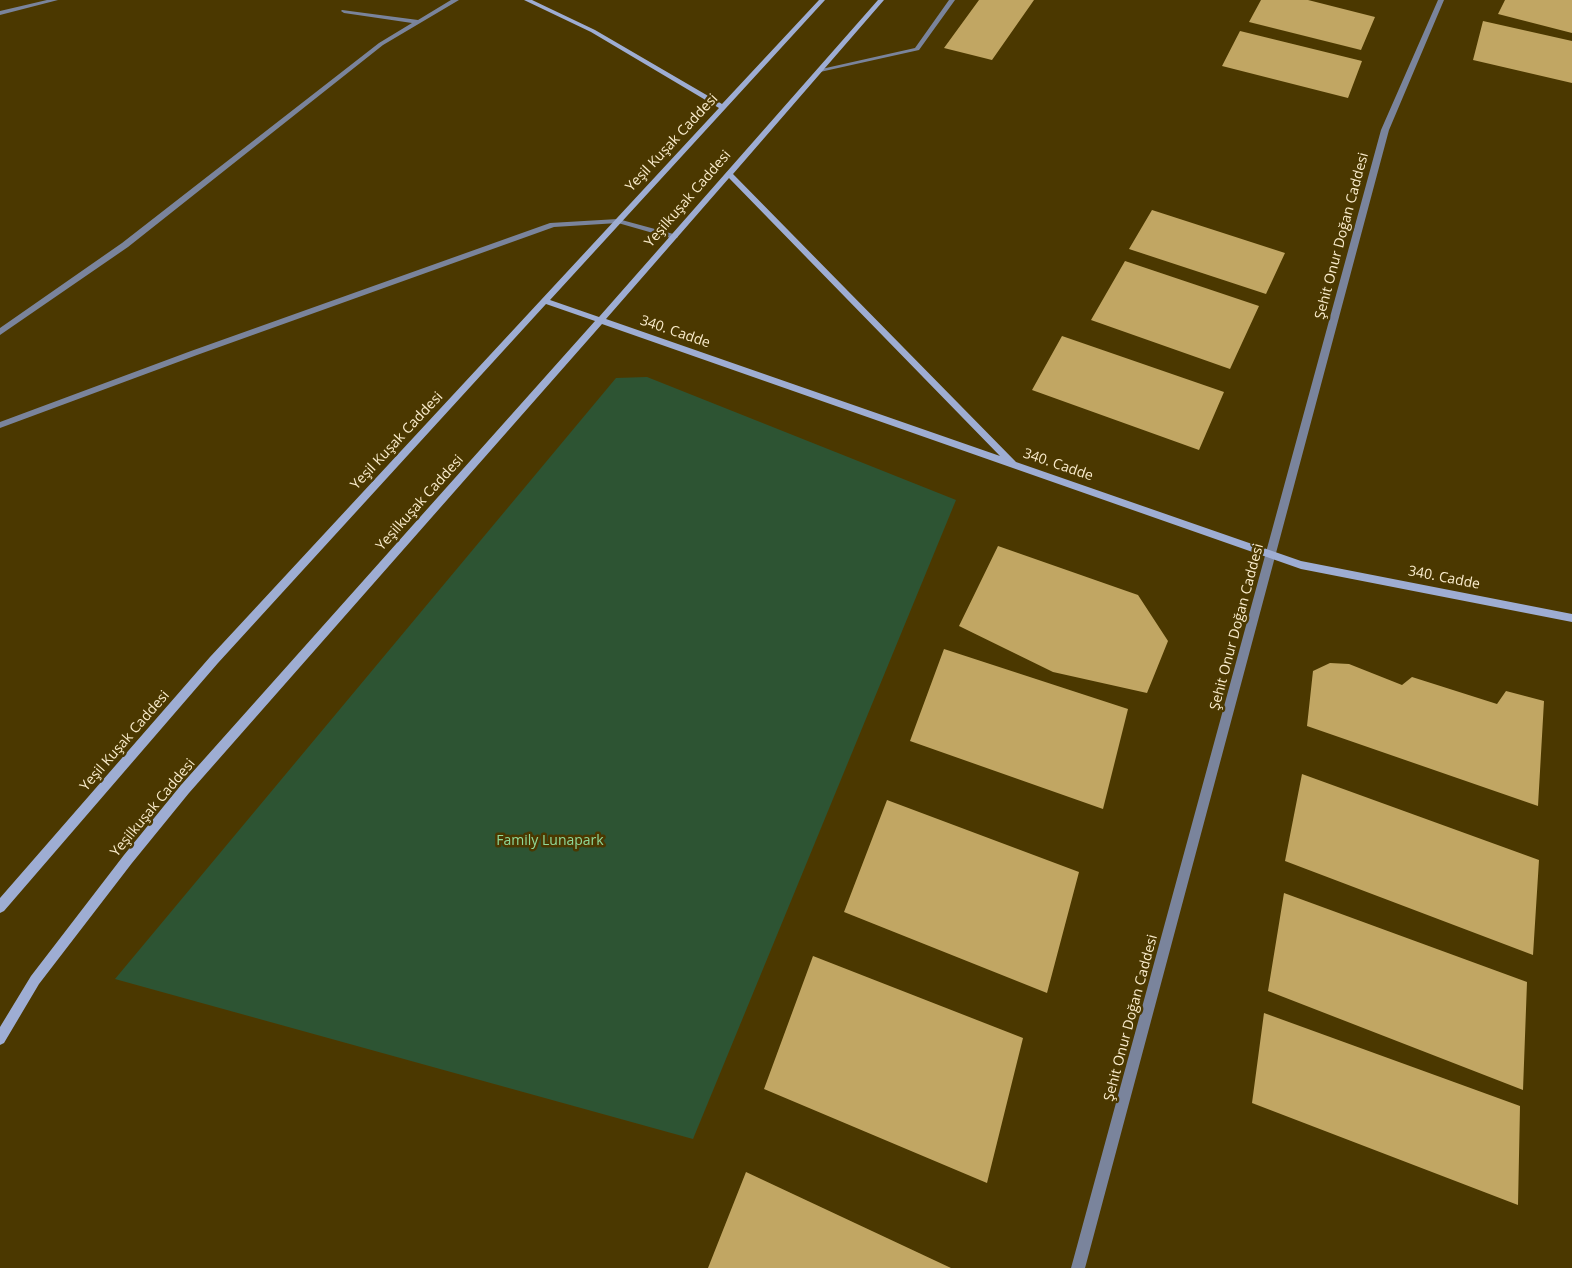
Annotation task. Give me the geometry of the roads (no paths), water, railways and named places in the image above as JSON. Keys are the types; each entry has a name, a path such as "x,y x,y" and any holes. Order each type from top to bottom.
{"main road":[{"path":"527,0 593,31 724,108"},
{"name":"Yeşil Kuşak Caddesi","path":"0,907 214,660 822,0"},
{"name":"Yeşilkuşak Caddesi","path":"0,1039 35,980 128,858 185,789 601,320 881,0"},
{"path":"729,174 1013,464"},
{"name":"340. Cadde","path":"545,301 1301,564 1572,618"}],"street":[{"path":"0,12 55,0"},
{"path":"0,332 125,245 381,44 456,0"},
{"path":"820,70 917,49 952,0"},
{"name":"Şehit Onur Doğan Caddesi","path":"1078,1268 1385,130 1441,0"},
{"path":"344,12 420,22"},
{"path":"0,425 194,353 554,225 618,221 674,237"}],"park label":[{"name":"Family Lunapark","path":"550,841"}]}
